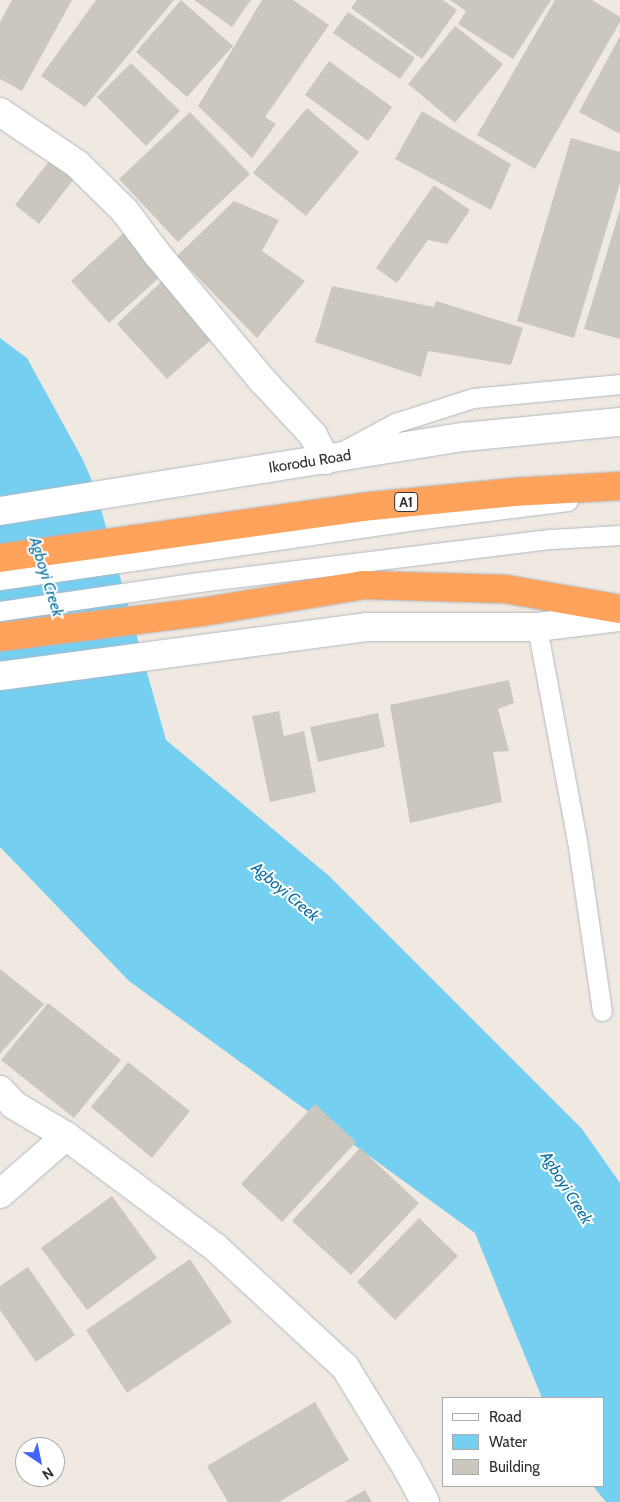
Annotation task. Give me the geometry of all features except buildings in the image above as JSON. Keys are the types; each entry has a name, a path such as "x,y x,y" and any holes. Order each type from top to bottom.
{"highway":[{"name":"A1","path":"0,558 195,541 371,506 514,492 620,486"},
{"path":"0,637 202,612 363,585 505,589 620,609"}],"street":[{"path":"0,112 77,164 124,210 157,254 263,381 313,435 326,460"},
{"name":"Ikorodu Road","path":"0,511 463,437 620,422"},
{"path":"0,676 368,627 537,627 620,617"},
{"path":"0,1090 14,1105 66,1136 216,1248 345,1366 407,1468 425,1502"},
{"path":"0,1194 66,1136"}],"lane":[{"path":"326,460 395,423 473,398 620,384"},
{"path":"0,580 195,541 407,521 620,495"},
{"path":"0,611 199,582 551,539 620,535"},
{"path":"537,627 577,840 602,1012"}],"water":[{"name":"Agboyi Creek","path":"0,338 27,358 83,460 95,488 166,740 328,875 582,1129 620,1183 620,1502 606,1502 594,1487 605,1487 605,1397 542,1397 475,1233 129,981 0,847"}]}
